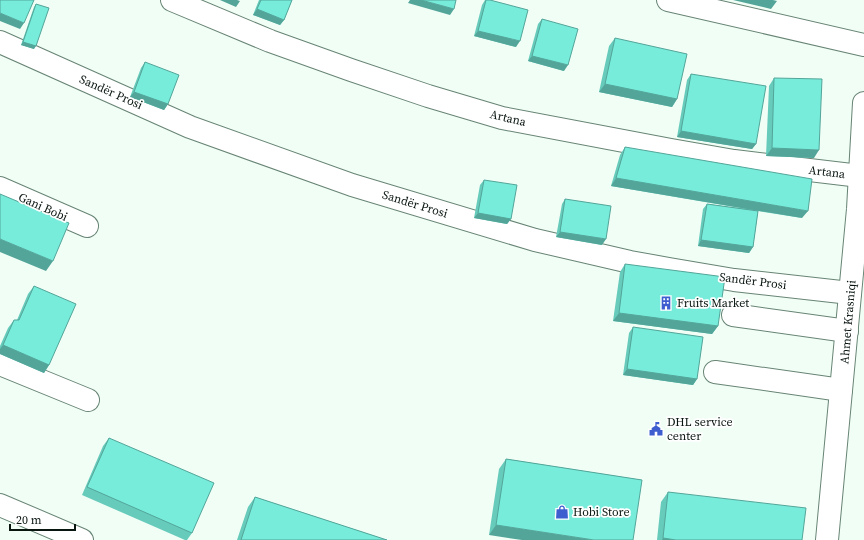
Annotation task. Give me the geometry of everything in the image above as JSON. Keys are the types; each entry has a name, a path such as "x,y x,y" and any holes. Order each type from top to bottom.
{"street":[{"name":"Artana","path":"172,0 270,41 351,70 428,96 502,118 734,161 860,176"},
{"path":"668,0 864,45"},
{"name":"Sandër Prosi","path":"0,42 190,127 352,184 535,240 630,262 734,280 850,293"},
{"name":"Ahmet Krasniqi","path":"827,540 847,331 860,176 864,103"},
{"name":"Gani Bobi","path":"0,188 86,226"},
{"path":"733,316 847,331"},
{"path":"0,364 88,400"},
{"path":"715,372 841,390"},
{"path":"0,505 82,540"}],"building":[{"path":"0,0 34,0 24,23 0,13"},
{"path":"261,0 292,0 284,20 257,9"},
{"path":"421,0 456,0 454,9"},
{"path":"486,0 528,10 520,41 478,31"},
{"path":"36,4 49,8 36,46 23,42"},
{"path":"542,19 578,29 568,65 532,56"},
{"path":"615,38 687,54 677,99 605,84"},
{"path":"145,62 179,75 168,104 134,92"},
{"path":"691,74 766,86 756,144 681,131"},
{"path":"774,78 822,79 819,150 772,148"},
{"path":"625,147 812,179 808,211 616,178"},
{"path":"484,180 517,185 511,219 478,213"},
{"path":"0,194 69,223 53,261 0,239"},
{"path":"565,199 611,206 606,239 560,232"},
{"path":"707,204 758,211 753,247 701,240"},
{"name":"Fruits Market","path":"625,264 725,277 718,326 619,313"},
{"path":"34,286 76,304 49,365 3,345 14,320 19,320"},
{"path":"633,327 703,337 697,379 627,369"},
{"path":"109,438 214,483 192,533 87,487"},
{"name":"Hobi Store","path":"506,459 642,480 633,540 594,540 496,525"},
{"path":"668,492 806,508 802,540 676,540 663,538"},
{"path":"255,497 387,540 241,540"}],"place":[{"name":"Fruits Market","path":"666,303"},
{"name":"DHL service center","path":"656,429"},
{"name":"Hobi Store","path":"562,512"}]}
